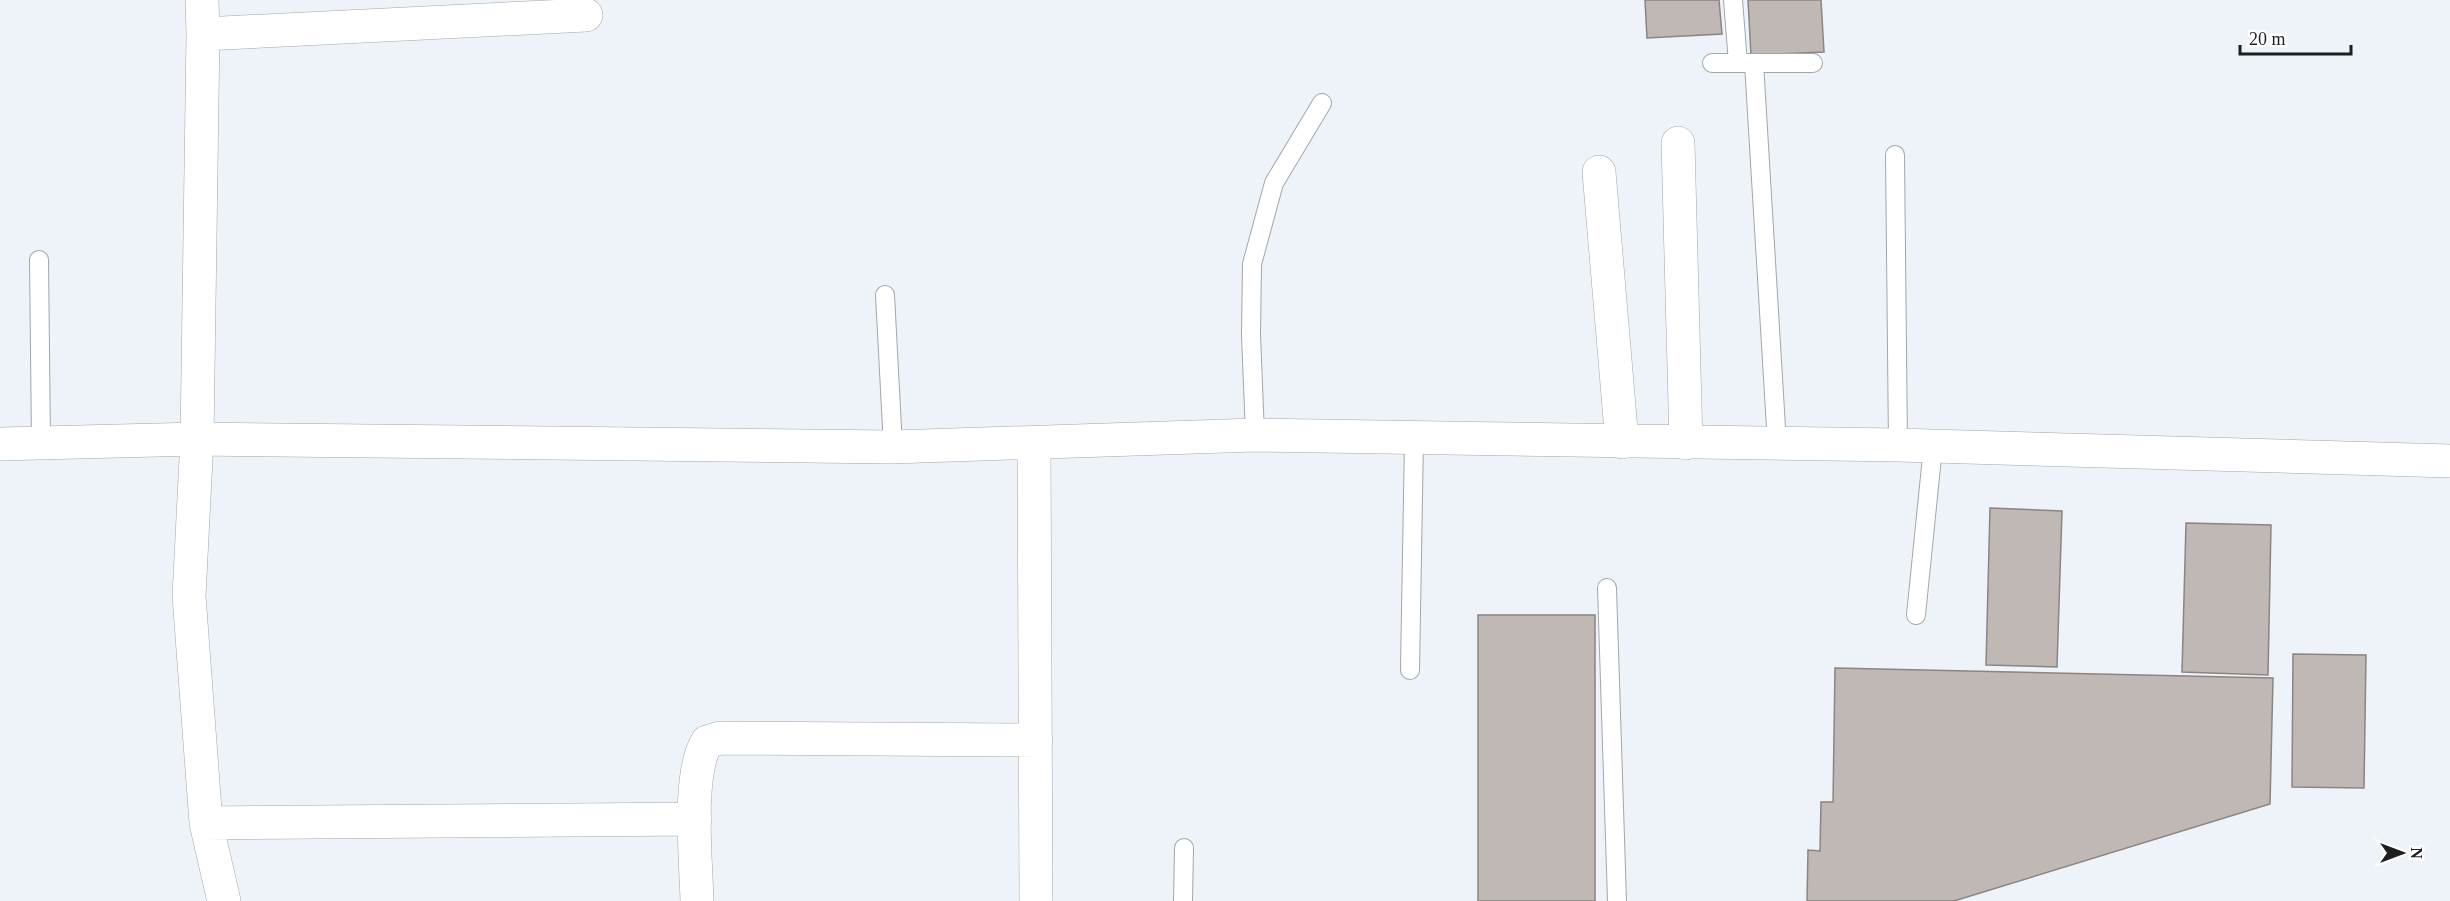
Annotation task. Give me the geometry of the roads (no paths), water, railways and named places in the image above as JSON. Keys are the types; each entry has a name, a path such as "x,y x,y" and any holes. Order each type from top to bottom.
{"street":[{"path":"202,0 197,439 189,596 206,823 224,901"},
{"path":"203,33 586,15"},
{"path":"1678,143 1686,443"},
{"path":"1599,172 1622,442"},
{"path":"0,444 197,439 892,447 1255,435 1898,445 2450,461"},
{"path":"1034,443 1036,901"},
{"path":"697,901 695,819 699,755 707,742 720,738 1036,740"},
{"path":"206,823 695,819"}],"lane":[{"path":"1733,0 1746,63 1777,444"},
{"path":"1712,63 1813,63"},
{"path":"1255,435 1251,335 1252,264 1274,183 1322,103"},
{"path":"1895,155 1898,445"},
{"path":"39,260 41,443"},
{"path":"885,295 892,447"},
{"path":"1410,670 1414,439"},
{"path":"1916,615 1933,447"},
{"path":"1607,588 1617,901"},
{"path":"1183,901 1184,848"}]}
